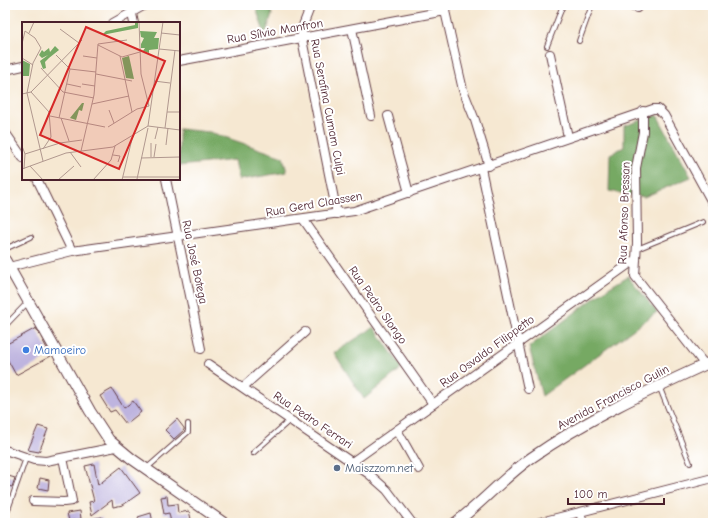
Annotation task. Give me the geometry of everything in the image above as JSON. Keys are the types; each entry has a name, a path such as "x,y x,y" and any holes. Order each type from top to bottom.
{"street":[{"path":"115,22 132,14 145,5"},
{"name":"Rua Serafina Cumam Culpi","path":"311,5 302,28 302,39 337,214"},
{"path":"628,5 637,8"},
{"path":"446,8 463,90 478,130 528,389"},
{"name":"Rua Sílvio Manfron","path":"180,61 302,39 446,8"},
{"path":"132,14 134,22"},
{"path":"352,29 371,116"},
{"path":"550,54 568,138"},
{"path":"5,70 22,66"},
{"name":"Rua Gerd Claassen","path":"7,263 72,250 303,219 362,209 653,108 662,112 713,204"},
{"name":"Rua Afonso Bressan","path":"643,111 642,132 636,168 637,249 635,271 638,279 709,363"},
{"path":"388,116 409,193"},
{"path":"5,132 22,157"},
{"path":"37,180 72,250"},
{"name":"Rua José Botega","path":"166,180 201,349"},
{"name":"Rua Pedro Slongo","path":"303,219 433,404"},
{"name":"Rua Osvaldo Filippetto","path":"352,462 636,259"},
{"path":"7,263 97,422 116,447 224,523"},
{"path":"243,387 305,332"},
{"name":"Avenida Francisco Gulin","path":"455,523 474,508 511,474 552,444 587,422 658,386 709,363"},
{"name":"Rua Pedro Ferrari","path":"208,364 352,462 387,490 412,523"},
{"path":"397,430 419,469"},
{"path":"5,450 26,458 46,461 116,447"},
{"path":"33,501 64,502 72,500 62,458"},
{"path":"537,523 713,478"},
{"path":"580,512 583,523"}],"lane":[{"path":"547,46 563,5"},
{"path":"579,41 592,5"},
{"path":"637,249 703,222"},
{"path":"5,249 31,237"},
{"path":"5,326 29,302"},
{"path":"658,386 690,463"},
{"path":"253,453 291,420"},
{"path":"146,469 188,432 188,424"},
{"path":"7,512 26,458"}],"green space":[{"path":"255,5 269,5 272,15 265,35"},
{"path":"657,115 691,177 644,197 609,191 610,154 624,147 624,126"},
{"path":"180,129 210,132 283,157 287,172 239,180 235,160 180,166"},
{"path":"628,276 657,312 542,396 529,347 605,290"},
{"path":"374,327 402,368 364,399 334,353"}],"building":[{"name":"Mamoeiro","path":"36,328 51,356 16,375 5,355 5,345"},
{"path":"112,389 124,408 133,401 141,412 126,424 115,410 110,412 100,396"},
{"path":"177,419 184,430 174,439 165,430"},
{"path":"38,426 48,429 39,452 28,450"},
{"path":"94,464 98,485 121,467 140,493 123,505 113,507 112,500 92,515 89,502 94,501 85,466"},
{"path":"5,475 15,478 12,487 5,485"},
{"path":"40,478 49,480 48,490 38,488"},
{"path":"167,496 168,505 177,504 178,513 189,511 191,519 171,523 169,513 164,514 161,497"},
{"path":"80,511 81,519 69,521 67,513"},
{"path":"151,513 153,523 139,523 138,517"},
{"path":"102,517 103,523 85,523 85,520"}],"place":[{"name":"Mamoeiro","path":"26,350"},
{"name":"Maiszzom.net","path":"337,468"}]}
